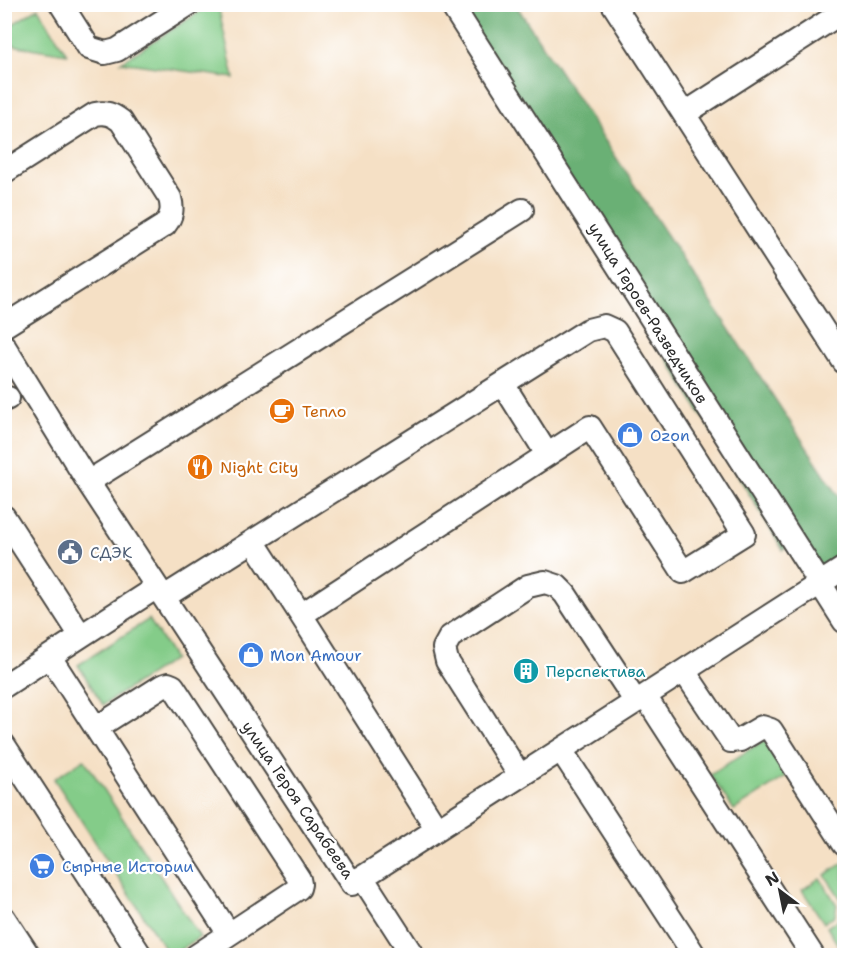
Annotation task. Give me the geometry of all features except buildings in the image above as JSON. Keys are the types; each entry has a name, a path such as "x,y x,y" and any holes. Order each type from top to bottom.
{"street":[{"path":"61,4 88,48 105,53 117,50 189,4"},
{"name":"улица Героев-Разведчиков","path":"452,4 844,621"},
{"path":"622,8 684,114 844,362"},
{"path":"684,114 844,11"},
{"path":"4,172 95,114 104,112 121,121 170,198 172,208 170,218 165,225 4,326"},
{"path":"88,482 522,210"},
{"path":"4,686 81,636 253,541 588,330 604,326 615,331 744,534 683,572 590,427 301,615"},
{"name":"улица Героя Сарабеева","path":"4,346 88,482 352,884 844,568"},
{"path":"503,384 547,454"},
{"path":"4,517 81,636"},
{"path":"253,541 437,830"},
{"path":"520,776 447,662 444,648 450,637 528,586 545,582 557,586 565,594 640,699 813,956"},
{"path":"50,657 229,934"},
{"path":"684,671 731,741 740,740 762,727 771,730 844,844"},
{"path":"96,728 162,686 168,684 173,686 299,879 299,888 196,956"},
{"path":"4,745 141,956"},
{"path":"561,750 695,956"},
{"path":"362,878 413,956"},
{"path":"4,918 29,956"}],"green space":[{"path":"212,4 218,5 234,78 121,62"},
{"path":"453,5 516,5 844,504 844,554 820,570 799,538 783,550"},
{"path":"38,8 67,54 5,44 5,29"},
{"path":"149,619 174,659 103,705 78,665"},
{"path":"764,740 787,776 734,810 710,775"},
{"path":"84,759 200,937 172,955 169,955 54,779"},
{"path":"843,863 844,866 844,902 825,875"},
{"path":"820,878 837,905 835,915 824,923 802,890"},
{"path":"838,920 844,923 844,955 827,927"}],"place":[{"name":"Тепло","path":"282,411"},
{"name":"Ozon","path":"630,435"},
{"name":"Night City","path":"200,467"},
{"name":"СДЭК","path":"70,552"},
{"name":"Mon Amour","path":"251,655"},
{"name":"Перспектива","path":"526,671"},
{"name":"Сырные Истории","path":"42,866"}]}
